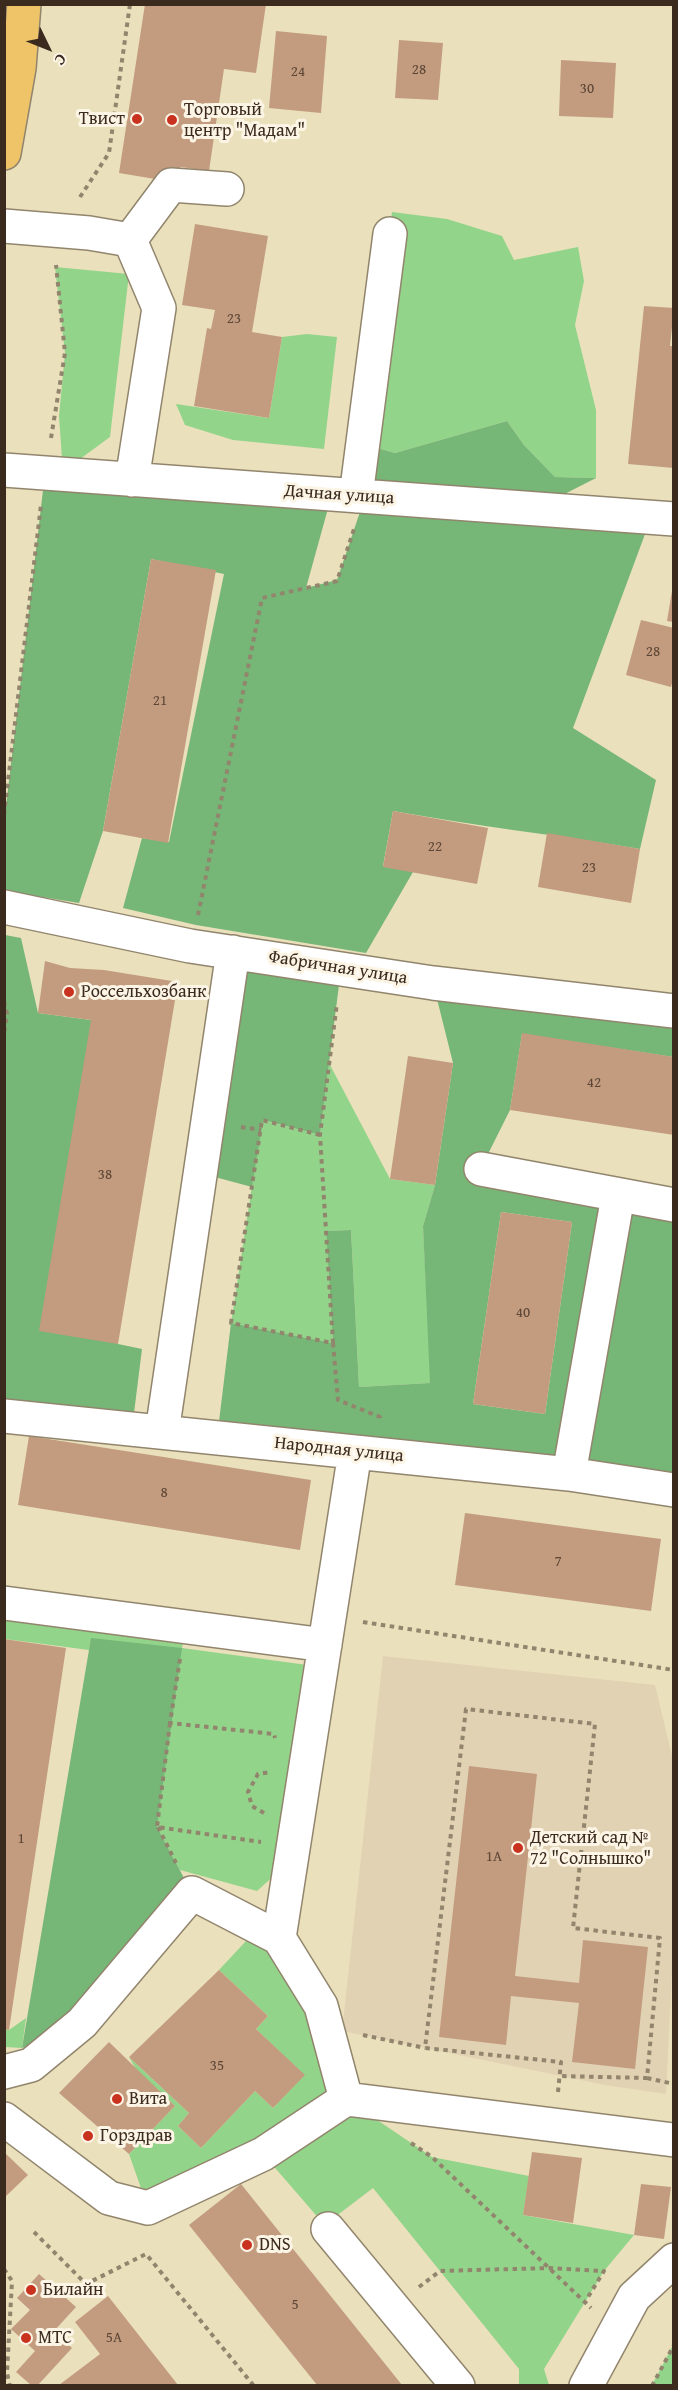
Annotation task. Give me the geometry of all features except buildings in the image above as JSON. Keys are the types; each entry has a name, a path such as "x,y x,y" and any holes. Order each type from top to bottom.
{"main road":[{"path":"4,153 19,68 24,4"}],"street":[{"path":"130,240 171,185 227,189"},
{"path":"4,226 88,233 130,240"},
{"path":"361,496 390,234"},
{"path":"130,240 159,308 132,480"},
{"name":"Дачная улица","path":"4,470 674,519"},
{"name":"Фабричная улица","path":"4,907 190,946 433,983 674,1011"},
{"path":"162,1432 233,952"},
{"path":"481,1169 674,1205"},
{"path":"568,1474 618,1196"},
{"name":"Народная улица","path":"4,1416 568,1474 674,1490"},
{"path":"279,1938 325,1645 365,1453"},
{"path":"4,1603 325,1645"},
{"path":"4,2072 31,2065 82,2023 192,1893 279,1938 321,2006 346,2099"},
{"path":"4,2120 109,2198 148,2208 263,2154 346,2099 674,2140"},
{"path":"328,2229 458,2385"},
{"path":"586,2385 634,2297 674,2260"}],"path":[{"path":"78,200 110,153 130,4"},
{"path":"4,815 45,473 65,353 56,259"},
{"path":"190,946 262,598 337,580 361,496"},
{"path":"341,969 320,1135 338,1400 380,1417 365,1453"},
{"path":"4,1000 7,1014 4,1034"},
{"path":"320,1135 262,1120 231,1323 333,1343"},
{"path":"357,1621 674,1670"},
{"path":"186,1626 170,1723 157,1827 192,1893"},
{"path":"425,2048 466,1709 595,1724 573,1928 660,1938 647,2078"},
{"path":"170,1723 274,1734 277,1744"},
{"path":"270,1804 268,1815 252,1806 248,1792 258,1774 277,1770"},
{"path":"157,1827 262,1842"},
{"path":"264,1833 262,1842 286,1896"},
{"path":"352,2033 425,2048 561,2062 555,2126"},
{"path":"559,2076 647,2078 674,2084"},
{"path":"404,2138 432,2157 615,2332"},
{"path":"34,2232 86,2284 146,2254 254,2385"},
{"path":"392,2307 440,2271 549,2268 604,2271 585,2302"},
{"path":"4,2270 12,2281 7,2373 10,2385"},
{"path":"652,2385 674,2345"}],"shaded area":[{"name":"Детский сад № 72 \"Солнышко\"","path":"383,1656 655,1685 674,1764 674,1931 666,2094 605,2085 342,2031"}],"green space":[{"path":"392,212 447,219 502,236 514,260 578,247 584,281 575,325 596,410 596,478 555,477 524,445 507,421 395,453 363,444"},
{"path":"55,267 129,274 110,437 80,459 62,459 59,416 65,353"},
{"path":"307,334 337,337 324,449 233,440 185,425 176,404 269,418 282,337"},
{"path":"507,421 524,445 555,477 596,478 537,508 651,518 573,728 656,780 640,849 393,811 383,866 413,872 366,953 196,925 123,908 142,838 169,842 224,574 151,559 103,831 79,903 5,891 5,815 45,473 332,494 306,588 337,580 365,497 363,444 395,453"},
{"path":"5,935 21,938 38,1013 91,1020 118,1344 142,1349 132,1429 5,1416"},
{"path":"233,952 341,969 320,1135 263,1120 252,1187 200,1173"},
{"path":"433,983 673,1011 673,1057 522,1034 510,1110 481,1168 673,1205 673,1490 217,1438 231,1323 333,1343 326,1231 351,1230 359,1387 430,1383 423,1226 435,1185 453,1063","holes":["501,1212 572,1222 545,1414 473,1404"]},
{"path":"329,1063 390,1179 435,1185 423,1226 431,1383 359,1387 351,1230 326,1231 333,1343 231,1323 262,1120 320,1135"},
{"path":"5,1603 186,1626 182,1648 322,1667 276,1874 257,1891 180,1870 157,1827 170,1723 91,1640 89,1650 5,1639"},
{"path":"91,1638 182,1648 157,1827 192,1893 82,2023 22,2048"},
{"path":"259,1927 279,1938 346,2099 432,2157 529,2176 523,2215 634,2235 604,2271 544,2369 549,2385 519,2385 519,2369 373,2188 335,2217 328,2229 263,2154 148,2208 129,2154 175,2106 137,2071 129,2057 189,2113 178,2126 201,2148 255,2091 273,2108 304,2075 256,2029 268,2016 219,1970"},
{"path":"26,2018 22,2048 5,2047 4,2029 9,2030"},
{"path":"673,2345 673,2385 652,2385"}],"place":[{"name":"Твист","path":"137,119"},
{"name":"Торговый центр \"Мадам\"","path":"172,120"},
{"name":"Россельхозбанк","path":"69,992"},
{"name":"Детский сад № 72 \"Солнышко\"","path":"518,1848"},
{"name":"Вита","path":"117,2099"},
{"name":"Горздрав","path":"88,2136"},
{"name":"DNS","path":"247,2245"},
{"name":"Билайн","path":"31,2290"},
{"name":"МТС","path":"26,2338"}]}
